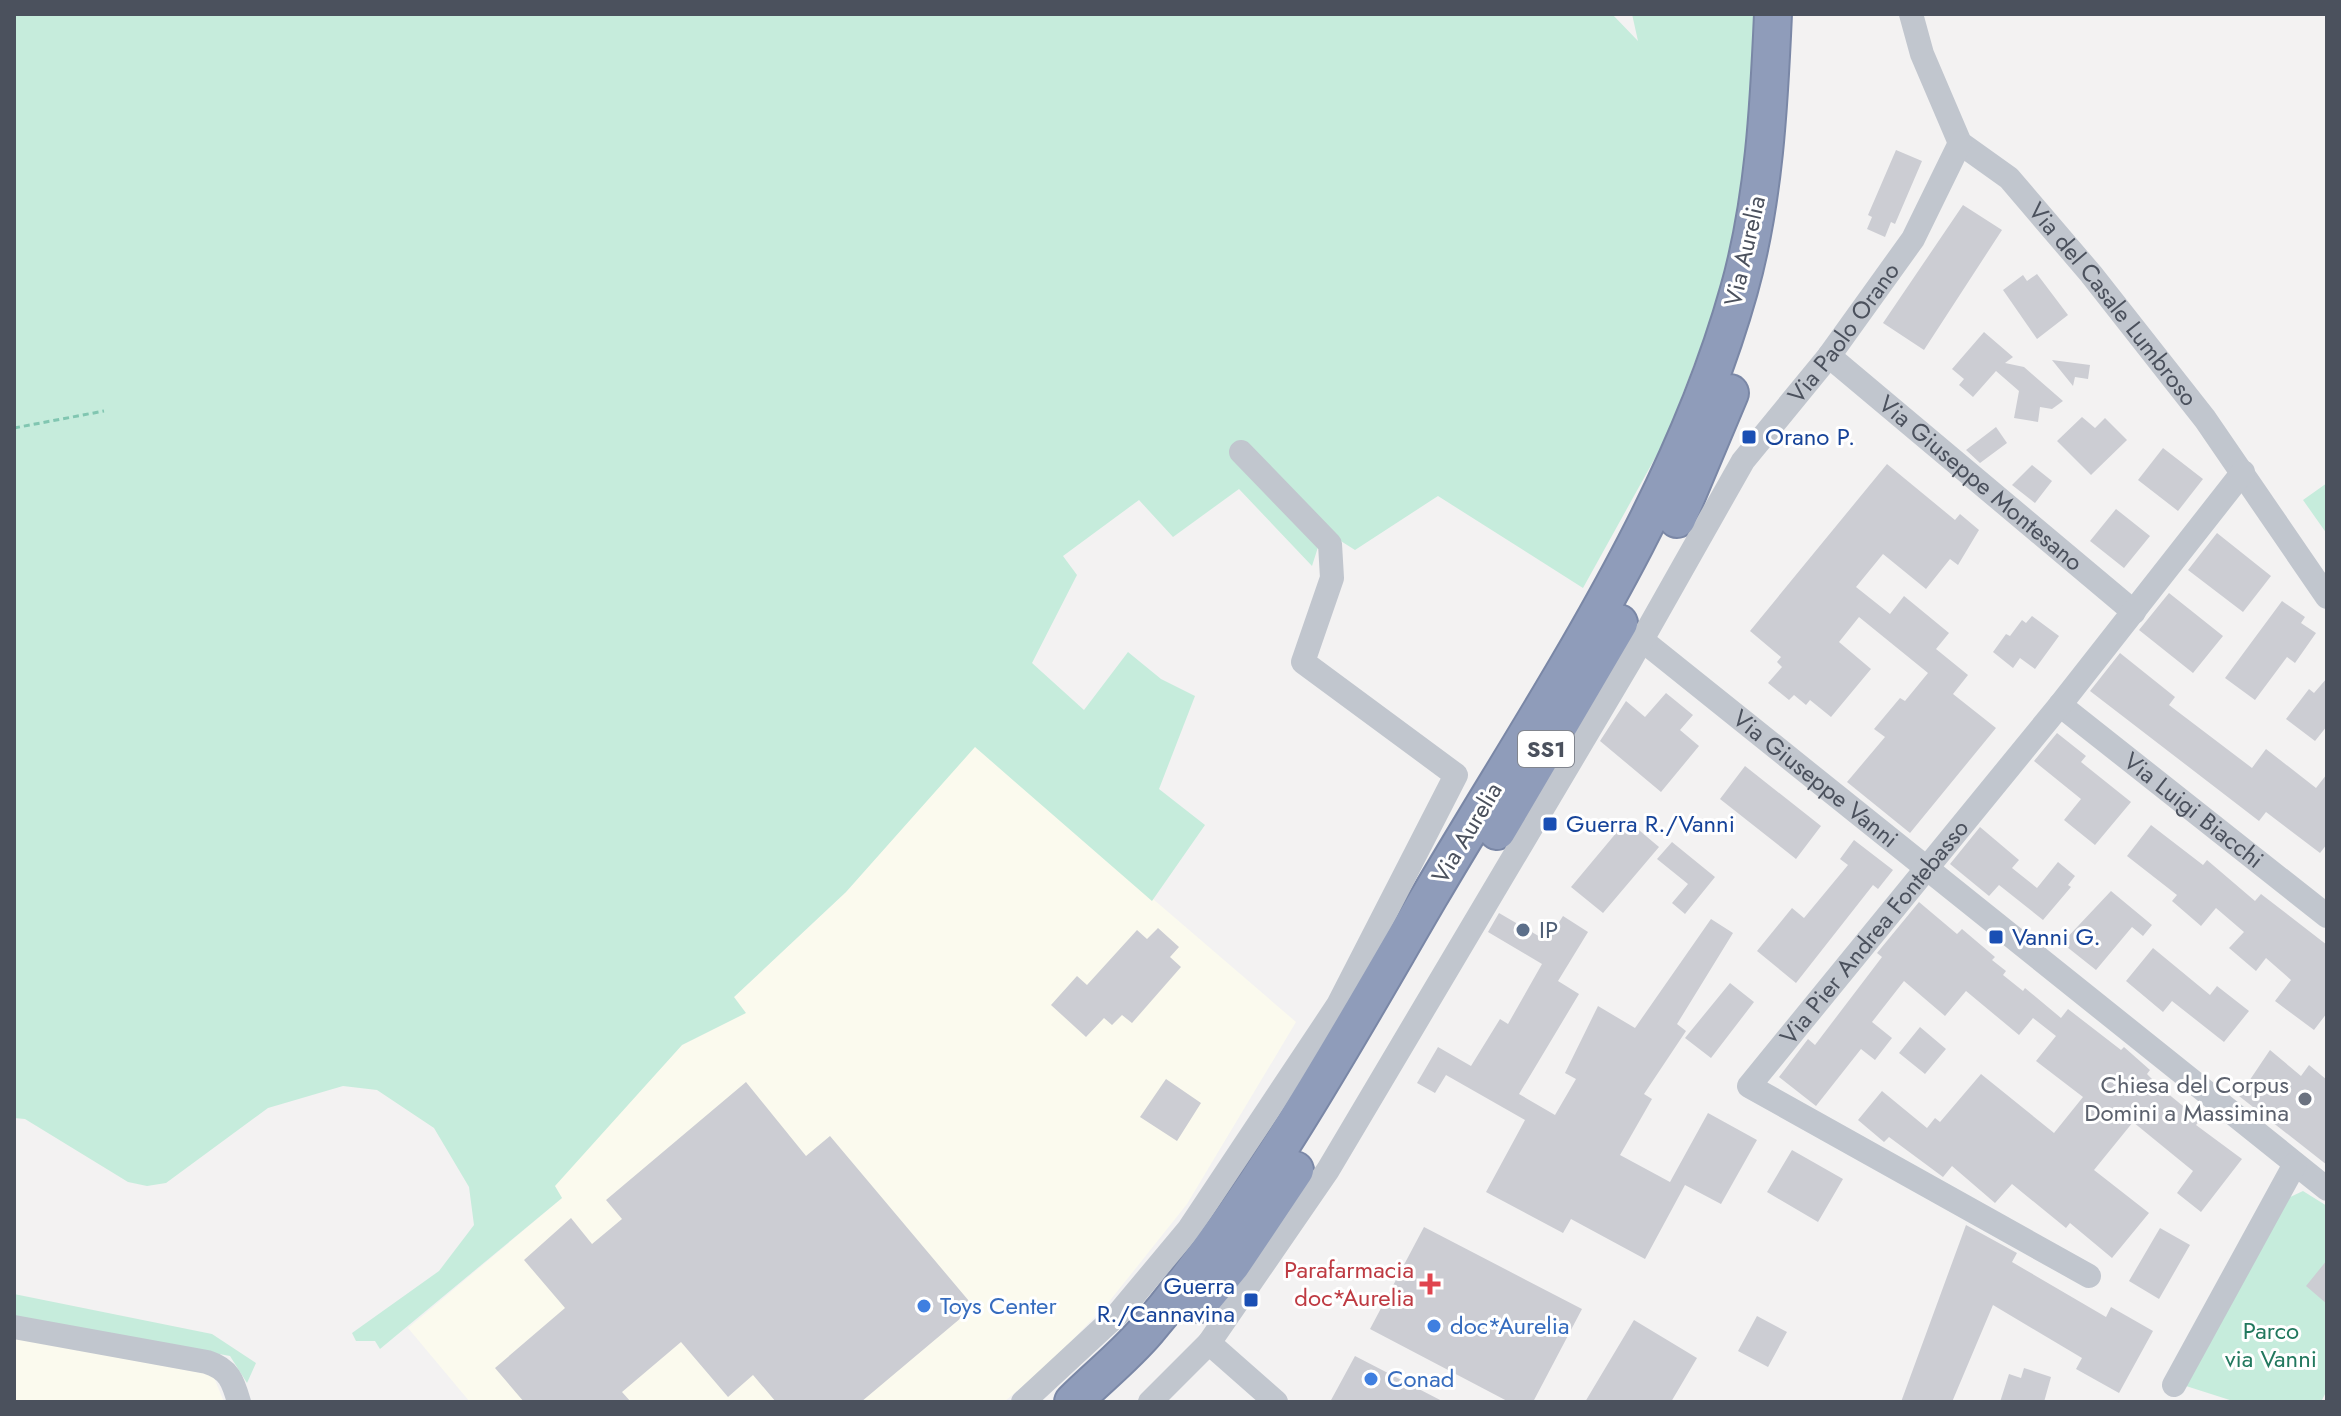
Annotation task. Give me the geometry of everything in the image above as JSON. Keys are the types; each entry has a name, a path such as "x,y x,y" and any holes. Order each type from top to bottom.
{"highway":[{"name":"Via Aurelia","path":"1073,1402 1144,1333 1206,1256 1293,1128 1651,518 1716,361 1740,287 1761,182 1773,14"},
{"name":"Via Aurelia","path":"1108,1402 1163,1348 1232,1264 1315,1140 1669,536 1741,364 1767,279 1784,186 1796,14"},
{"path":"1338,1005 1422,888 1455,852"}],"street":[{"path":"1911,14 1929,72 1960,143"},
{"name":"Via Paolo Orano","path":"1642,640 1743,461 1829,356 1913,239 1960,143"},
{"name":"Via del Casale Lumbroso","path":"1960,143 2004,172 2026,196 2180,385 2327,597"},
{"name":"Via Giuseppe Montesano","path":"1829,356 2134,612"},
{"path":"1023,1402 1118,1314 1189,1229 1338,1005 1456,775 1303,662 1332,578 1330,544 1241,452"},
{"name":"Via Pier Andrea Fontebasso","path":"2089,1276 1749,1086 2060,705 2243,472"},
{"path":"1150,1402 1209,1343 1328,1170 1642,640"},
{"name":"Via Giuseppe Vanni","path":"1642,640 2327,1189"},
{"name":"Via Luigi Biacchi","path":"2060,705 2327,916"},
{"path":"2174,1385 2295,1164"},
{"path":"14,1327 224,1367 239,1402"},
{"path":"1209,1343 1276,1402"}],"path":[{"path":"14,428 104,411"}],"shaded area":[{"path":"975,746 1296,1022 1187,1204 1108,1303 1051,1362 1004,1402 470,1402 408,1328 562,1198 554,1186 682,1045 745,1013 734,997 846,892"},
{"path":"14,1338 213,1375 224,1402 14,1402"}],"green space":[{"path":"14,14 1612,14 1638,41 1632,14 1756,14 1758,28 1743,195 1714,312 1665,440 1583,588 1438,496 1355,550 1336,538 1319,544 1312,566 1239,489 1173,537 1139,500 1063,556 1077,575 1032,663 1084,710 1128,652 1161,679 1195,696 1159,789 1205,825 1152,901 975,747 846,892 734,997 746,1013 682,1045 555,1186 562,1198 380,1349 375,1341 356,1341 352,1333 439,1271 474,1225 469,1187 434,1128 377,1090 343,1086 268,1108 166,1183 147,1186 128,1182 25,1119 14,1118"},
{"path":"2327,483 2327,534 2303,500"},
{"name":"Parco via Vanni","path":"2303,1191 2327,1206 2327,1390 2321,1402 2236,1402 2186,1386 2284,1200"},
{"path":"14,1294 212,1334 256,1363 247,1383 230,1356 14,1316"}],"building":[{"path":"1896,150 1922,161 1895,224 1891,222 1885,237 1867,229 1872,217 1868,215"},
{"path":"1963,205 2002,230 1924,350 1883,323"},
{"path":"2037,274 2068,315 2037,339 2003,290 2023,275 2027,281"},
{"path":"1984,332 2013,357 2005,363 2024,367 2063,401 2052,409 2040,407 2038,422 2014,418 2019,391 1996,371 1973,397 1959,385 1964,379 1952,369"},
{"path":"2052,360 2090,365 2088,379 2075,377 2073,386"},
{"path":"2082,417 2095,428 2105,418 2127,440 2091,475 2057,441"},
{"path":"1996,427 2007,443 1980,463 1966,450"},
{"path":"2163,448 2203,479 2178,511 2138,480"},
{"path":"1887,464 1955,520 1960,514 1979,530 1958,565 1950,559 1926,589 1883,554 1856,587 1890,614 1904,596 1949,633 1936,649 1968,675 1953,694 1996,728 1910,833 1847,782 1885,737 1874,729 1900,698 1905,701 1928,673 1859,617 1839,642 1871,669 1831,717 1810,700 1806,705 1794,695 1789,700 1768,683 1782,667 1777,662 1781,657 1750,631"},
{"path":"2032,465 2052,481 2035,503 2012,485"},
{"path":"2116,509 2150,536 2124,568 2090,541"},
{"path":"2217,533 2271,576 2243,612 2188,570"},
{"path":"2169,593 2223,636 2193,673 2139,630"},
{"path":"2282,601 2305,617 2301,623 2316,633 2295,663 2287,657 2255,700 2225,678"},
{"path":"2032,616 2059,636 2035,669 2020,658 2013,668 1993,652 2006,634 2010,636 2022,620 2026,623"},
{"path":"2120,653 2175,697 2169,705 2252,768 2266,749 2316,788 2327,774 2327,844 2320,853 2266,812 2259,821 2090,691"},
{"path":"2327,678 2327,726 2315,741 2286,719 2309,689 2314,693"},
{"path":"1666,693 1693,715 1680,730 1699,746 1661,792 1600,741 1626,701 1645,717"},
{"path":"2057,733 2086,756 2081,762 2131,802 2095,845 2064,820 2081,799 2034,761"},
{"path":"1745,766 1821,826 1796,859 1720,799"},
{"path":"1627,820 1659,847 1603,913 1571,887"},
{"path":"2151,825 2203,865 2207,860 2255,901 2261,894 2327,945 2327,1013 2314,1030 2275,1001 2291,980 2266,958 2256,971 2229,948 2244,932 2216,908 2201,926 2172,901 2177,895 2127,856"},
{"path":"1980,827 2019,860 2012,868 2037,888 2058,862 2075,876 2068,885 2071,887 2043,920 1999,885 1989,896 1950,864"},
{"path":"1854,840 1893,870 1878,889 1873,885 1796,983 1757,951 1792,908 1804,918 1848,865 1840,859"},
{"path":"1672,842 1715,877 1685,914 1672,903 1688,884 1657,859"},
{"path":"2111,891 2152,925 2143,936 2132,927 2096,970 2062,943"},
{"path":"1919,902 1957,934 1962,929 1995,957 1992,960 2006,971 2003,975 2023,991 2025,988 2061,1018 2068,1009 2121,1050 2124,1047 2150,1070 2147,1074 2161,1088 2200,1120 2196,1125 2242,1159 2201,1212 2177,1193 2193,1171 2133,1122 2094,1170 2149,1213 2112,1258 2070,1223 2066,1228 2012,1184 1995,1203 1952,1166 1943,1177 1889,1137 1884,1142 1858,1120 1882,1091 1927,1128 1935,1118 1940,1122 1981,1074 2054,1133 2083,1097 2036,1061 2056,1036 2033,1018 2019,1035 1966,991 1945,1016 1904,981 1872,1022 1892,1038 1875,1060 1861,1049 1816,1106 1779,1077 1808,1039 1815,1045 1882,957 1877,953"},
{"path":"1499,913 1547,941 1563,916 1588,932 1558,981 1579,994 1519,1094 1555,1115 1576,1079 1565,1073 1598,1006 1635,1028 1711,919 1733,933 1677,1024 1686,1031 1644,1094 1652,1099 1620,1155 1670,1182 1708,1113 1757,1140 1721,1204 1685,1185 1645,1259 1571,1219 1563,1233 1486,1192 1525,1120 1446,1075 1435,1093 1417,1083 1438,1047 1471,1066 1500,1019 1508,1024 1542,964 1488,932"},
{"path":"1158,928 1179,947 1170,957 1181,967 1132,1023 1122,1015 1112,1025 1104,1018 1086,1037 1051,1005 1077,976 1087,985 1137,930 1147,939"},
{"path":"2153,948 2210,995 2217,986 2249,1011 2224,1042 2172,1001 2163,1012 2126,981"},
{"path":"1730,983 1754,1002 1711,1058 1685,1038"},
{"path":"1920,1027 1946,1049 1925,1074 1899,1053"},
{"name":"Chiesa del Corpus Domini a Massimina","path":"2270,1050 2301,1076 2309,1065 2327,1080 2327,1165 2239,1096"},
{"path":"1166,1079 1201,1103 1177,1141 1140,1117"},
{"path":"746,1082 806,1156 830,1136 974,1307 861,1402 776,1402 753,1375 728,1397 681,1342 622,1392 631,1402 524,1402 495,1368 565,1308 524,1260 571,1218 592,1244 622,1219 606,1200"},
{"path":"1792,1150 1843,1179 1818,1222 1767,1192"},
{"path":"1966,1225 2017,1253 2012,1262 2106,1317 2111,1307 2153,1331 2119,1393 2076,1369 2082,1358 1993,1305 1952,1402 1901,1402"},
{"path":"1424,1227 1582,1309 1533,1402 1509,1402 1370,1329"},
{"path":"2160,1228 2190,1245 2159,1299 2129,1281"},
{"path":"2327,1260 2327,1304 2306,1286"},
{"path":"1757,1316 1787,1332 1768,1367 1738,1351"},
{"path":"1634,1320 1697,1358 1671,1402 1585,1402"},
{"name":"Conad","path":"1355,1356 1444,1402 1330,1402"},
{"path":"2024,1368 2051,1377 2044,1402 2000,1402 2009,1374 2021,1378"}],"place":[{"name":"Orano P.","path":"1749,437"},
{"name":"Guerra R./Vanni","path":"1550,824"},
{"name":"IP","path":"1523,930"},
{"name":"Vanni G.","path":"1996,937"},
{"name":"Chiesa del Corpus Domini a Massimina","path":"2305,1099"},
{"name":"Parafarmacia doc*Aurelia","path":"1430,1284"},
{"name":"Guerra R./Cannavina","path":"1251,1300"},
{"name":"Toys Center","path":"924,1306"},
{"name":"doc*Aurelia","path":"1434,1326"},
{"name":"Conad","path":"1371,1379"}]}
